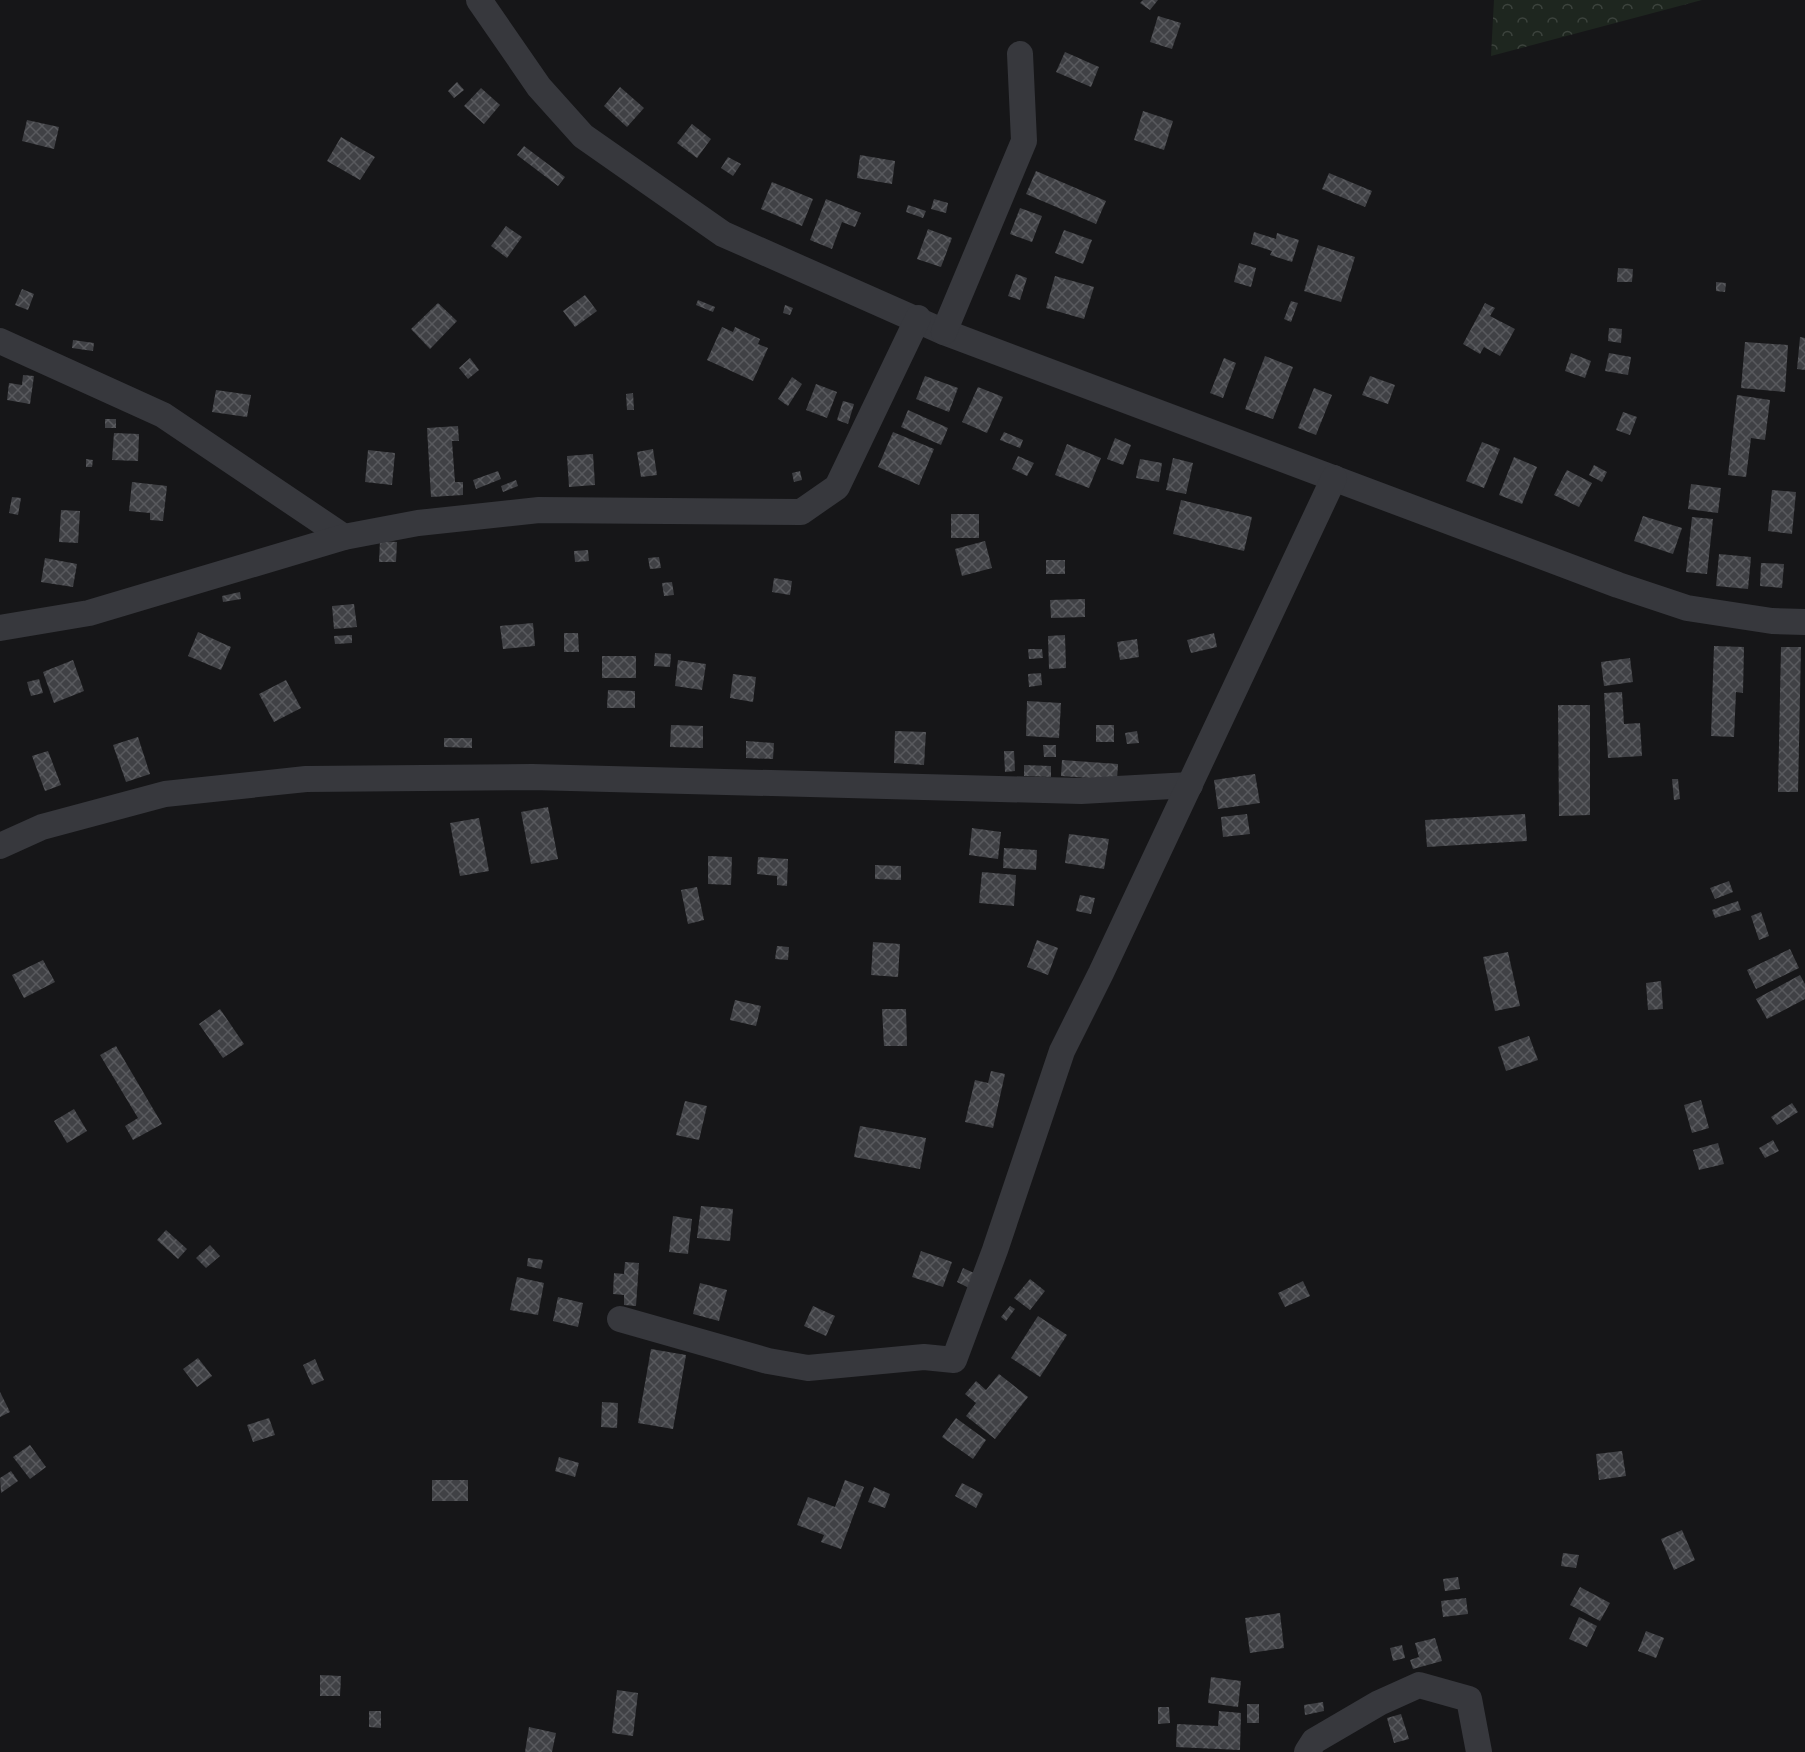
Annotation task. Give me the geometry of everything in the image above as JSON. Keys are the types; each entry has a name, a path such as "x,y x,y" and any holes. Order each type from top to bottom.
{"street":[{"path":"479,0 539,87 583,136 723,234 918,318 944,332 1618,585 1687,608 1772,621 1805,622"},
{"path":"944,332 1024,141 1020,54"},
{"path":"0,628 89,613 344,537 418,523 539,510 801,512 837,487 918,318"},
{"path":"0,341 163,415 344,537"},
{"path":"620,1319 768,1361 808,1368 924,1357 954,1360 995,1250 1062,1051 1190,786 1334,478"},
{"path":"0,846 42,827 165,794 306,779 532,777 1081,790 1190,786"},
{"path":"1307,1752 1314,1741 1379,1703 1419,1685 1469,1699 1479,1752"}],"green space":[{"path":"1494,0 1702,0 1491,56"}],"building":[{"path":"1143,0 1158,0 1150,10 1140,3"},
{"path":"1158,16 1181,23 1172,49 1150,42"},
{"path":"1065,52 1099,67 1091,87 1056,72"},
{"path":"457,82 464,90 454,98 448,91"},
{"path":"620,87 644,108 627,127 604,106"},
{"path":"481,88 500,105 484,124 464,106"},
{"path":"1143,111 1173,121 1164,150 1134,140"},
{"path":"27,120 59,127 54,149 22,141"},
{"path":"692,124 711,139 697,158 677,143"},
{"path":"341,137 375,157 360,180 327,161"},
{"path":"524,146 565,177 558,186 517,155"},
{"path":"860,155 895,161 892,184 857,178"},
{"path":"728,157 741,164 733,176 721,168"},
{"path":"1036,171 1106,201 1096,224 1026,194"},
{"path":"1329,173 1372,191 1365,207 1322,189"},
{"path":"772,182 813,199 802,226 761,209"},
{"path":"826,199 861,213 855,227 842,222 832,249 810,240"},
{"path":"934,199 948,203 946,213 931,209"},
{"path":"908,205 926,211 923,218 906,212"},
{"path":"1020,208 1042,216 1032,242 1010,234"},
{"path":"506,226 522,237 507,258 491,246"},
{"path":"928,229 952,238 941,267 917,259"},
{"path":"1064,230 1092,240 1083,264 1055,253"},
{"path":"1254,232 1276,239 1277,233 1299,240 1292,262 1270,255 1272,251 1251,244"},
{"path":"1318,245 1355,257 1341,302 1304,291"},
{"path":"1239,263 1256,268 1251,287 1234,282"},
{"path":"1618,268 1633,269 1632,282 1617,282"},
{"path":"1016,274 1027,278 1020,300 1008,296"},
{"path":"1055,276 1094,287 1084,319 1046,308"},
{"path":"1716,282 1726,283 1725,292 1716,291"},
{"path":"22,289 34,294 28,310 15,305"},
{"path":"585,295 597,311 575,327 563,311"},
{"path":"698,300 715,307 713,312 696,305"},
{"path":"1291,301 1298,303 1291,322 1284,319"},
{"path":"438,303 457,321 430,349 411,329"},
{"path":"1485,303 1495,308 1490,316 1515,329 1500,356 1484,347 1480,354 1463,344"},
{"path":"785,305 793,308 790,315 783,313"},
{"path":"722,327 733,332 735,327 760,339 758,344 768,348 753,381 707,360"},
{"path":"1609,328 1622,329 1621,343 1608,341"},
{"path":"1800,337 1805,338 1805,370 1797,369"},
{"path":"73,340 94,343 93,351 72,348"},
{"path":"1745,342 1788,345 1785,392 1741,388"},
{"path":"1571,353 1591,361 1585,378 1565,371"},
{"path":"1609,353 1631,357 1628,375 1605,371"},
{"path":"1265,356 1293,367 1273,419 1245,409"},
{"path":"470,358 479,370 468,379 459,368"},
{"path":"1224,358 1236,363 1223,398 1210,393"},
{"path":"23,375 34,376 30,404 7,400 9,383 22,385"},
{"path":"925,376 958,388 949,412 916,399"},
{"path":"1370,376 1395,385 1388,404 1362,395"},
{"path":"792,377 802,384 788,406 778,399"},
{"path":"816,384 837,392 827,418 806,410"},
{"path":"978,387 1003,397 987,433 962,422"},
{"path":"1314,388 1332,395 1316,435 1298,428"},
{"path":"216,390 251,395 247,417 212,412"},
{"path":"633,393 634,410 627,410 626,394"},
{"path":"1737,395 1770,400 1765,440 1751,438 1746,477 1728,475"},
{"path":"843,401 854,404 848,424 837,420"},
{"path":"908,410 948,428 941,445 901,427"},
{"path":"1623,412 1637,417 1630,435 1616,430"},
{"path":"105,419 116,419 116,428 105,428"},
{"path":"458,426 459,441 452,441 455,482 463,482 463,495 431,497 427,428"},
{"path":"893,432 934,449 919,485 878,467"},
{"path":"1004,432 1023,440 1020,448 1000,440"},
{"path":"114,433 139,434 138,461 112,460"},
{"path":"1115,438 1131,445 1123,465 1107,459"},
{"path":"1482,442 1500,449 1484,488 1466,481"},
{"path":"1067,444 1101,458 1089,488 1055,475"},
{"path":"653,449 657,475 641,477 637,452"},
{"path":"368,450 395,453 392,485 365,482"},
{"path":"593,454 595,485 569,487 567,456"},
{"path":"1018,456 1034,463 1027,476 1012,469"},
{"path":"1514,457 1537,467 1522,504 1499,495"},
{"path":"1173,458 1193,463 1186,494 1166,490"},
{"path":"86,459 93,460 92,467 86,467"},
{"path":"1140,459 1162,463 1159,482 1136,478"},
{"path":"1594,465 1607,472 1602,482 1589,475"},
{"path":"1567,470 1592,483 1579,507 1554,495"},
{"path":"498,471 501,479 476,489 473,480"},
{"path":"800,471 802,480 794,482 792,473"},
{"path":"516,480 518,486 503,492 501,486"},
{"path":"132,482 167,486 163,521 150,520 150,513 129,511"},
{"path":"1691,484 1721,488 1718,513 1688,509"},
{"path":"1772,490 1796,492 1792,534 1768,531"},
{"path":"12,497 21,498 18,515 9,513"},
{"path":"1181,500 1252,517 1244,551 1173,534"},
{"path":"61,510 80,511 78,543 59,542"},
{"path":"951,514 979,514 979,538 951,538"},
{"path":"1643,516 1682,528 1673,554 1634,541"},
{"path":"1692,517 1713,519 1707,574 1686,572"},
{"path":"380,541 397,542 396,562 379,562"},
{"path":"985,541 992,568 962,576 955,549"},
{"path":"588,550 589,561 575,562 574,551"},
{"path":"1719,554 1751,557 1748,589 1716,586"},
{"path":"659,557 661,568 650,569 648,558"},
{"path":"45,558 77,564 73,587 41,582"},
{"path":"1046,560 1065,560 1065,574 1046,574"},
{"path":"1761,563 1784,564 1782,588 1760,586"},
{"path":"774,578 792,581 790,595 772,592"},
{"path":"672,582 674,595 664,596 662,583"},
{"path":"240,592 241,599 223,602 222,596"},
{"path":"1085,599 1085,617 1051,618 1050,600"},
{"path":"354,604 357,627 334,629 332,606"},
{"path":"533,623 535,646 503,649 500,626"},
{"path":"198,632 231,647 221,670 188,656"},
{"path":"564,633 578,633 579,652 564,652"},
{"path":"1214,633 1217,647 1191,653 1187,640"},
{"path":"352,635 352,643 335,644 334,636"},
{"path":"1065,635 1066,668 1049,669 1048,636"},
{"path":"1137,639 1139,657 1120,660 1117,642"},
{"path":"1714,646 1744,647 1743,693 1736,692 1734,737 1711,736"},
{"path":"1781,647 1801,647 1798,792 1778,792"},
{"path":"1028,649 1042,649 1043,658 1029,659"},
{"path":"655,653 671,654 670,667 654,666"},
{"path":"602,656 636,656 636,678 602,678"},
{"path":"1630,658 1633,682 1604,686 1601,662"},
{"path":"73,660 84,691 54,703 43,672"},
{"path":"678,660 706,664 702,690 675,686"},
{"path":"1041,673 1042,685 1029,687 1028,674"},
{"path":"733,674 756,677 753,702 730,698"},
{"path":"39,679 43,693 31,696 27,682"},
{"path":"286,680 301,708 274,722 259,694"},
{"path":"608,690 635,691 635,708 607,708"},
{"path":"1622,692 1624,724 1640,723 1642,756 1608,758 1604,693"},
{"path":"1027,701 1061,703 1059,738 1026,736"},
{"path":"1558,705 1590,705 1590,815 1559,816"},
{"path":"671,725 703,726 703,748 670,747"},
{"path":"1096,725 1114,725 1114,742 1096,742"},
{"path":"895,731 926,732 924,765 894,763"},
{"path":"1137,731 1139,743 1127,744 1125,733"},
{"path":"138,737 150,774 126,782 113,745"},
{"path":"444,738 472,738 472,748 444,747"},
{"path":"746,741 774,743 773,759 746,758"},
{"path":"1043,745 1056,745 1056,757 1044,757"},
{"path":"48,751 61,785 45,791 32,756"},
{"path":"1004,751 1014,751 1015,771 1005,772"},
{"path":"1062,760 1118,764 1117,780 1061,776"},
{"path":"1024,765 1051,766 1051,777 1024,776"},
{"path":"1255,774 1260,803 1218,809 1214,780"},
{"path":"1672,779 1678,779 1680,799 1674,800"},
{"path":"548,807 558,859 531,864 521,812"},
{"path":"1247,814 1250,834 1223,837 1221,817"},
{"path":"1525,814 1527,841 1427,847 1425,820"},
{"path":"479,818 489,871 460,876 450,823"},
{"path":"972,828 1001,832 998,859 969,855"},
{"path":"1069,834 1109,839 1104,869 1065,863"},
{"path":"1004,848 1037,850 1036,870 1003,868"},
{"path":"708,856 732,857 731,885 708,884"},
{"path":"758,857 788,859 787,886 777,885 777,876 757,874"},
{"path":"875,865 901,866 901,880 875,879"},
{"path":"982,872 1016,875 1014,906 979,903"},
{"path":"1729,881 1733,892 1715,899 1710,888"},
{"path":"697,887 704,920 688,924 681,890"},
{"path":"1080,895 1095,898 1091,914 1076,911"},
{"path":"1738,901 1741,910 1715,918 1712,910"},
{"path":"1761,912 1769,936 1759,940 1751,916"},
{"path":"1037,940 1058,948 1048,975 1027,967"},
{"path":"873,942 900,944 898,977 871,975"},
{"path":"777,946 789,947 788,960 775,959"},
{"path":"1790,949 1799,968 1756,989 1747,970"},
{"path":"1508,952 1520,1006 1495,1011 1483,957"},
{"path":"43,960 55,982 24,998 12,975"},
{"path":"1800,975 1805,984 1805,999 1767,1019 1756,999"},
{"path":"1661,981 1663,1009 1648,1010 1646,983"},
{"path":"735,1000 761,1006 756,1026 730,1020"},
{"path":"220,1009 244,1044 223,1058 199,1024"},
{"path":"882,1009 906,1009 907,1046 884,1046"},
{"path":"1529,1036 1538,1060 1506,1071 1498,1047"},
{"path":"116,1046 162,1124 133,1140 125,1126 138,1118 100,1055"},
{"path":"991,1071 1005,1074 993,1128 965,1122 975,1080 988,1083"},
{"path":"1701,1100 1709,1128 1692,1133 1684,1105"},
{"path":"685,1101 707,1106 699,1140 676,1135"},
{"path":"1792,1103 1798,1112 1777,1125 1771,1117"},
{"path":"74,1109 87,1131 67,1143 54,1121"},
{"path":"860,1126 926,1138 920,1169 854,1157"},
{"path":"1773,1140 1779,1151 1765,1158 1759,1148"},
{"path":"1718,1143 1724,1164 1699,1170 1693,1150"},
{"path":"701,1206 733,1209 730,1241 697,1238"},
{"path":"673,1216 692,1219 688,1254 669,1252"},
{"path":"166,1230 187,1249 178,1259 157,1240"},
{"path":"210,1245 220,1256 206,1268 196,1258"},
{"path":"921,1251 952,1262 943,1287 912,1277"},
{"path":"528,1258 543,1260 541,1269 527,1266"},
{"path":"625,1262 639,1263 636,1306 624,1305 624,1295 613,1294 614,1273 624,1274"},
{"path":"963,1268 976,1274 969,1288 957,1282"},
{"path":"517,1277 544,1283 538,1315 510,1310"},
{"path":"1030,1279 1045,1291 1030,1310 1014,1298"},
{"path":"1303,1281 1310,1296 1285,1307 1278,1293"},
{"path":"700,1283 727,1290 719,1321 693,1314"},
{"path":"558,1297 583,1303 578,1327 553,1321"},
{"path":"813,1306 835,1316 826,1336 804,1326"},
{"path":"1010,1306 1015,1309 1006,1321 1001,1317"},
{"path":"1038,1316 1067,1335 1040,1377 1011,1358"},
{"path":"651,1349 686,1355 673,1429 638,1423"},
{"path":"198,1358 212,1376 197,1387 183,1369"},
{"path":"315,1359 324,1380 312,1385 303,1365"},
{"path":"999,1374 1028,1397 995,1439 966,1416 976,1403 965,1394 976,1381 986,1390"},
{"path":"0,1392 10,1412 0,1417"},
{"path":"602,1402 618,1403 617,1428 601,1427"},
{"path":"269,1418 275,1435 253,1442 247,1425"},
{"path":"956,1418 986,1440 973,1459 942,1437"},
{"path":"30,1445 46,1467 30,1479 13,1457"},
{"path":"1622,1451 1626,1476 1599,1480 1596,1454"},
{"path":"559,1457 579,1463 575,1477 555,1471"},
{"path":"11,1471 18,1481 1,1493 0,1478"},
{"path":"432,1480 468,1480 468,1501 432,1501"},
{"path":"845,1480 864,1487 841,1549 821,1542 824,1535 797,1525 808,1497 835,1507"},
{"path":"962,1483 983,1494 976,1508 955,1496"},
{"path":"874,1487 890,1494 885,1508 868,1502"},
{"path":"1682,1530 1695,1560 1674,1570 1661,1539"},
{"path":"1563,1553 1579,1555 1576,1568 1561,1566"},
{"path":"1458,1577 1460,1589 1445,1591 1443,1579"},
{"path":"1580,1587 1610,1603 1600,1621 1570,1605"},
{"path":"1466,1598 1468,1614 1443,1617 1441,1601"},
{"path":"1280,1613 1284,1648 1250,1653 1245,1618"},
{"path":"1579,1617 1597,1626 1587,1647 1569,1639"},
{"path":"1646,1631 1664,1638 1656,1658 1638,1651"},
{"path":"1435,1638 1442,1661 1413,1669 1410,1660 1419,1657 1415,1643"},
{"path":"1402,1645 1405,1658 1393,1661 1390,1648"},
{"path":"320,1675 341,1676 340,1696 320,1696"},
{"path":"1211,1677 1241,1681 1238,1707 1208,1703"},
{"path":"617,1690 638,1693 633,1736 612,1733"},
{"path":"1323,1702 1324,1711 1305,1715 1304,1705"},
{"path":"1247,1704 1259,1704 1259,1723 1247,1723"},
{"path":"1158,1707 1169,1707 1170,1723 1158,1724"},
{"path":"369,1711 381,1711 381,1728 369,1727"},
{"path":"1219,1711 1241,1713 1240,1750 1176,1747 1177,1724 1218,1726"},
{"path":"1401,1714 1409,1739 1394,1743 1387,1718"},
{"path":"529,1727 556,1733 552,1752 525,1752"}]}
